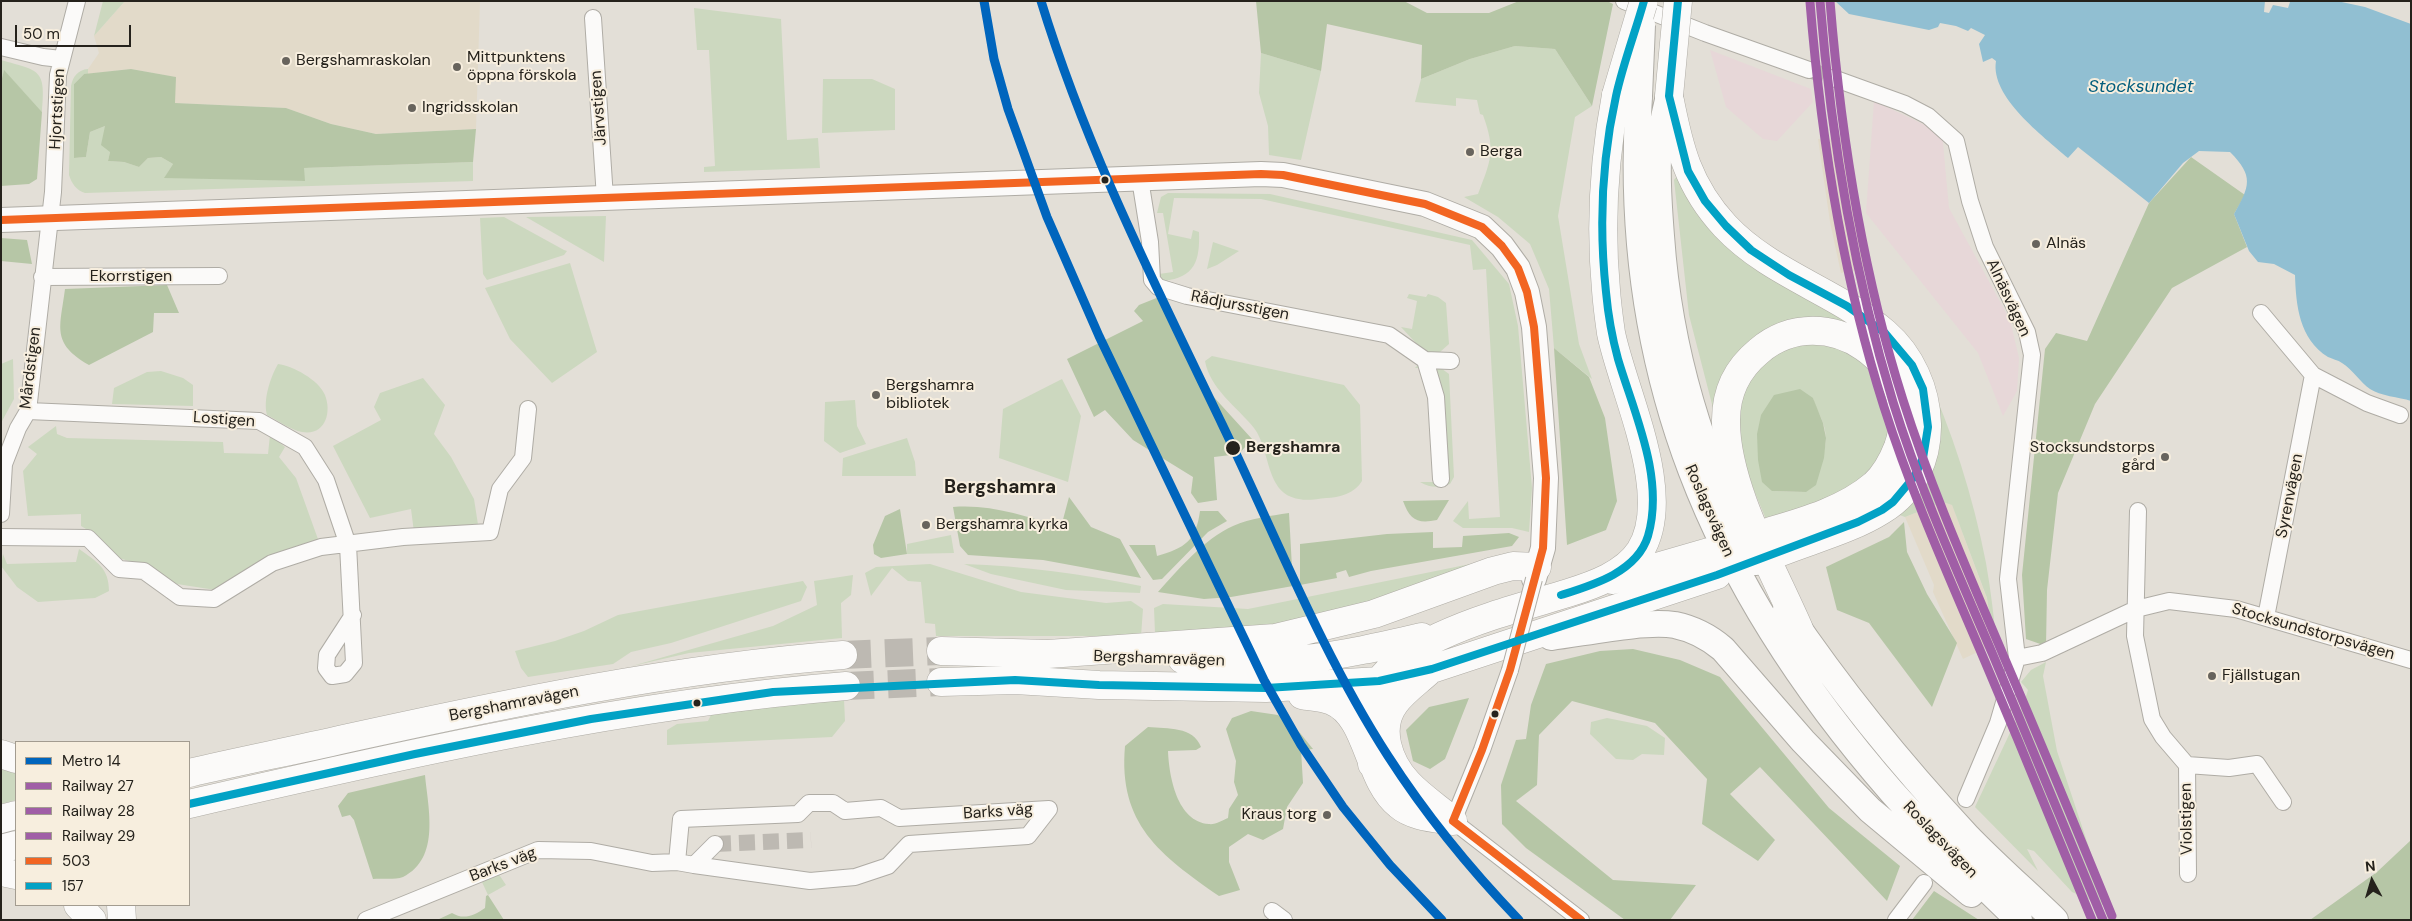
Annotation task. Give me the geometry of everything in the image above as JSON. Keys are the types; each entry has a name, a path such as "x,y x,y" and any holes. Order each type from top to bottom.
{"highway":[{"path":"1678,1 1668,96 1688,172 1705,201 1726,226 1751,250 1789,275 1847,306 1885,333 1912,365 1923,389 1927,415 1927,436 1922,458 1914,477 1901,494 1882,510 1858,522 1776,542 1856,498 1875,484 1894,457 1903,424 1902,404 1890,372 1880,360 1863,347 1833,332 1806,331 1794,333 1764,346 1750,358 1738,373 1727,404 1728,441 1741,494 1752,525 1799,630"},
{"path":"1372,764 1367,722 1370,700 1379,681 1398,660 1448,631 1595,584 1627,566 1639,552 1648,536 1652,514 1652,486 1611,333 1603,237 1610,129 1627,96 1637,2"},
{"name":"Bergshamravägen","path":"941,682 1015,680 1099,685 1266,688 1379,681 1432,669 1516,642 1713,564 1649,571 1595,584"},
{"path":"940,651 1048,654 1275,638 1374,614 1493,571 1513,566 1536,573"},
{"name":"Bergshamravägen","path":"1048,654 1252,662 1295,660 1346,654 1448,631"},
{"name":"Bergshamravägen","path":"190,772 586,689 770,661 843,655"},
{"path":"1432,669 1402,694 1393,705 1386,721 1385,736 1400,774 1409,784 1453,821"},
{"name":"Bergshamravägen","path":"190,804 257,788 591,719 773,692 846,686"},
{"path":"1266,688 1332,701 1351,714 1372,764 1386,790 1398,804 1411,812 1453,821"},
{"path":"1,754 15,759"},
{"path":"190,819 257,788"},
{"path":"1,819 15,815"},
{"path":"1,849 15,845"},
{"path":"1,872 15,875"},
{"path":"79,906 92,920"},
{"path":"121,906 122,920"}],"main road":[{"name":"Roslagsvägen","path":"1627,96 1635,162 1637,216 1647,312 1664,387 1678,437 1718,535 1766,623 1814,694 1892,792 2019,920"},
{"name":"Roslagsvägen","path":"1668,96 1658,161 1659,217 1663,271 1677,350 1699,431 1714,474 1737,526 1760,570 1836,682 1896,756 1968,836 2056,920"},
{"path":"1516,642 1651,625 1674,625 1692,630 1709,638 1723,649 1803,741 1870,810 2004,920"}],"street":[{"name":"Hjortstigen","path":"50,218 61,58 76,1"},
{"path":"1637,2 1705,33 1809,70"},
{"name":"Järvstigen","path":"593,18 605,198"},
{"path":"1,47 43,57 61,58"},
{"name":"Alnäsvägen","path":"1833,78 1905,104 1921,112 1936,121 1956,141 1970,201 1985,248 2027,332 2032,355 2008,579 2017,658"},
{"path":"1,220 1261,174 1284,175 1425,204 1482,227 1502,246 1518,268 1527,292 1534,327 1546,478 1543,548 1510,670 1482,750 1453,821 1581,920"},
{"name":"Rådjursstigen","path":"1140,179 1150,242 1152,280 1158,287 1188,296 1389,335 1425,360"},
{"name":"Mårdstigen","path":"1,514 4,464 18,428 28,411 50,218"},
{"name":"Ekorrstigen","path":"42,277 219,276"},
{"path":"2262,314 2313,375 2367,403 2400,414"},
{"path":"1441,479 1436,397 1425,360 1451,361"},
{"name":"Syrenvägen","path":"2266,617 2313,375"},
{"path":"1,537 88,538 119,569 144,571 180,597 214,599 272,563 321,547 403,537 490,532 500,489 523,458 528,409"},
{"name":"Lostigen","path":"28,411 259,421 305,447 326,480 348,545 353,615"},
{"path":"2138,511 2135,636 2152,718 2162,737 2187,765 2229,768 2257,764 2283,802"},
{"name":"Stocksundstorpsvägen","path":"2017,658 2054,649 2136,609 2170,601 2236,609 2411,660"},
{"path":"1966,799 1998,723 2017,658"},
{"name":"Violstigen","path":"2187,765 2188,874"},
{"name":"Barks väg","path":"366,920 538,850 591,851 652,863 677,862 810,881 855,877 888,866 909,844 1028,836 1048,809 899,818 881,808 845,811 833,803 809,804 798,814 681,819 677,862"},
{"path":"899,818 909,844"},
{"path":"694,865 715,844"},
{"path":"1896,920 1924,883"}],"shaded area":[{"name":"Bergshamraskolan","path":"125,1 480,1 476,129 376,134 331,124 286,108 174,103 175,77 131,69 88,74 88,69 99,53 94,36"},
{"path":"1710,50 1811,89 1813,102 1777,141 1763,139 1726,107"},
{"path":"1874,101 1942,133 1949,208 2010,320 2019,358 2017,391 2003,416 1978,353 1866,213"},
{"path":"1841,138 1864,269 1841,273 1830,222 1818,139"},
{"path":"1943,502 1952,505 1987,599 1994,644 1963,659 1933,592 1934,585 1905,517"}],"green space":[{"path":"103,1 125,1 94,36"},
{"path":"1256,1 1404,1 1427,13 1489,13 1519,1 1607,1 1613,4 1592,106 1555,49 1515,46 1470,59 1421,79 1422,45 1327,24 1321,71 1261,53"},
{"path":"694,8 781,19 787,140 818,138 820,168 704,172 704,167 715,166 709,50 697,50"},
{"path":"1515,46 1555,49 1592,106 1575,117 1558,216 1579,344 1592,379 1554,348 1549,289 1530,244 1498,217 1464,197 1478,194 1489,164 1490,138 1483,115 1480,114 1477,100 1456,98 1456,106 1415,102 1421,79 1470,59"},
{"path":"1261,53 1321,71 1301,160 1269,155 1268,126 1259,93"},
{"path":"1,60 32,70 38,74 43,87 42,112 4,71 1,82"},
{"path":"88,69 88,74 84,74 74,84 74,158 86,157 90,132 105,126 110,152 108,161 124,162 139,167 148,158 161,157 173,164 165,177 304,181 304,168 473,162 473,181 85,193 75,186 69,175 71,86 76,74"},
{"path":"131,69 176,77 175,103 286,108 331,124 376,134 476,129 473,162 304,168 305,181 164,178 173,164 161,157 148,158 139,167 124,162 108,161 110,152 101,145 105,126 90,132 86,157 74,158 74,84 84,74"},
{"path":"4,70 42,112 37,179 29,184 1,186 1,82"},
{"path":"823,79 872,79 895,89 895,130 822,133"},
{"path":"2191,157 2245,195 2234,214 2247,247 2172,288 2095,404 2058,493 2047,590 2046,646 2026,639 2022,575 2045,349 2056,333 2087,341 2149,203"},
{"path":"1677,176 1873,340 1785,327 1715,416 1689,315 1674,180"},
{"path":"1168,193 1270,194 1472,240 1509,284 1518,326 1532,488 1529,532 1512,528 1463,528 1453,521 1468,501 1469,519 1500,517 1486,269 1473,270 1470,245 1261,199 1174,198 1168,234 1191,239 1193,230 1199,232 1198,251 1194,266 1189,271 1183,276 1164,281 1159,274 1173,272 1163,213 1157,213 1161,197"},
{"path":"606,216 604,262 526,217"},
{"path":"504,217 567,251 564,255 487,280 483,274 480,218"},
{"path":"1,238 27,240 32,264 1,261"},
{"path":"1213,242 1239,251 1207,269"},
{"path":"570,263 597,352 552,383 510,339 485,288"},
{"path":"167,285 179,313 154,313 153,332 89,365 77,357 63,342 60,324 65,289"},
{"path":"1409,294 1426,297 1428,294 1438,297 1446,303 1449,344 1440,352 1427,355 1401,327 1412,329 1417,301 1407,298"},
{"path":"1159,297 1170,306 1187,351 1212,395 1252,439 1239,454 1214,457 1217,500 1198,503 1191,493 1193,477 1133,440 1105,410 1094,417 1067,359 1143,321 1134,311 1139,305"},
{"path":"1829,342 1868,363 1887,395 1891,435 1871,475 1839,497 1768,524 1742,462 1735,434 1741,391 1751,371 1782,346","holes":["1813,398 1822,420 1826,441 1818,468 1805,492 1772,491"]},
{"path":"1554,348 1589,377 1605,418 1617,501 1606,530 1567,545"},
{"path":"1212,356 1344,385 1360,405 1362,481 1359,485 1351,492 1341,496 1309,500 1288,495 1280,489 1274,480 1254,428 1212,380 1205,361"},
{"path":"13,359 14,399 1,423 1,364"},
{"path":"278,364 305,375 322,389 328,409 325,422 321,427 310,432 302,432 267,415 268,389"},
{"path":"1419,364 1438,366 1449,374 1454,477 1450,484 1442,486 1435,487 1420,482 1433,482 1427,368 1415,368"},
{"path":"1923,367 1952,439 1975,513 1988,574 1997,647 1994,644 1987,598 1952,505 1943,502 1905,517 1894,513"},
{"path":"161,371 183,378 193,385 193,406 112,404 114,388 147,372"},
{"path":"423,378 445,405 434,434 451,457 474,499 479,531 414,532 411,509 370,518 333,446 381,420 374,407 380,393"},
{"path":"1062,379 1081,416 1068,482 999,458 1003,409"},
{"path":"1800,389 1813,398 1823,423 1826,438 1824,458 1816,485 1806,492 1772,491 1762,482 1758,460 1757,434 1761,415 1774,395"},
{"path":"855,400 857,426 866,444 840,453 824,441 825,402"},
{"path":"56,426 57,434 67,438 223,442 224,453 268,454 270,435 285,447 279,457 296,478 319,542 222,591 177,584 148,566 103,554 96,535 81,526 81,514 28,516 23,471 37,454 28,447"},
{"path":"907,438 915,462 916,476 842,476 843,458"},
{"path":"1069,497 1091,527 1120,539 1141,578 1043,560 968,555 960,546 953,507 994,509 1061,527"},
{"path":"1449,500 1437,520 1424,521 1415,519 1408,513 1403,501"},
{"path":"900,509 907,554 881,558 874,554 873,545 885,516"},
{"path":"1200,511 1218,511 1227,521 1208,532 1162,579 1153,580 1129,545 1155,545 1157,556 1175,550 1188,542 1196,530"},
{"path":"1289,513 1293,586 1231,597 1204,599 1158,592 1192,555 1223,531 1247,521"},
{"path":"1904,522 1907,552 1927,594 1957,643 1932,707 1869,623 1837,610 1826,567 1889,537"},
{"path":"1433,532 1433,548 1462,547 1463,536 1509,533 1519,537 1512,546 1371,571 1349,577 1346,570 1336,573 1337,578 1300,585 1300,544 1387,534"},
{"path":"951,535 954,553 907,554 907,544"},
{"path":"79,549 101,566 107,577 109,591 95,598 38,602 17,587 1,566 3,554 7,564 76,562"},
{"path":"1495,559 1457,576 1294,625 1155,633 1154,608 1163,604 1248,609"},
{"path":"930,564 1021,592 1106,603 1131,601 1143,609 1141,636 936,636 935,624 925,623 921,582 908,581 892,568 871,596 865,573 876,567"},
{"path":"964,564 1053,571 1097,578 1141,586 1140,593 1066,590 991,574"},
{"path":"853,575 851,595 841,603 842,638 689,653 632,666 773,626 817,605 814,581"},
{"path":"803,581 807,587 801,601 671,643 631,652 613,664 528,677 521,668 515,651 555,641 584,631 618,615"},
{"path":"1633,649 1680,660 1720,677 1829,808 1900,866 1887,901 1760,767 1730,794 1775,840 1758,861 1702,824 1707,779 1655,723 1572,701 1539,735 1537,785 1516,801 1613,880 1696,885 1670,920 1625,920 1526,848 1502,824 1501,785 1516,740 1526,739 1531,705 1546,664 1600,651"},
{"path":"2046,662 2043,676 2057,751 2109,908 2072,892 2034,851 2027,849 2038,871 1975,807 2024,703 2028,690 2021,682 2031,670"},
{"path":"1469,698 1445,759 1430,769 1413,761 1406,730 1429,707"},
{"path":"844,699 845,721 832,737 667,745 667,730 677,724 708,721 712,713"},
{"path":"1251,711 1278,715 1300,733 1313,749 1301,750 1303,783 1287,807 1283,829 1263,840 1248,834 1229,847 1229,862 1240,890 1219,896 1178,866 1147,835 1136,817 1128,797 1125,773 1125,746 1148,727 1179,730 1192,735 1201,747 1196,750 1168,751 1173,785 1182,807 1189,815 1198,821 1209,824 1216,823 1228,818 1229,809 1238,795 1234,782 1236,761 1226,729 1232,718"},
{"path":"1607,718 1647,726 1665,738 1664,755 1642,754 1633,760 1616,759 1590,734 1591,722"},
{"path":"1,764 15,771 15,800 1,804"},
{"path":"425,775 429,831 423,858 415,869 403,877 373,879 354,820 350,815 342,817 338,806 348,793"},
{"path":"2411,840 2411,920 2310,920 2377,872"},
{"path":"498,873 506,885 488,895 482,882"},
{"path":"1934,891 1979,920 1912,920"},
{"path":"488,895 504,920 437,920 452,913 464,917 477,913 485,908 486,896"}],"water":[{"name":"Stocksundet","path":"1835,1 2265,1 2264,12 2269,13 2273,5 2288,8 2290,2 2337,1 2365,7 2411,24 2411,401 2384,395 2370,389 2346,366 2318,350 2311,341 2305,331 2298,309 2295,275 2274,264 2258,262 2249,251 2234,214 2244,196 2247,182 2246,175 2238,160 2230,152 2199,151 2183,163 2149,203 2078,147 2068,158 2020,115 2001,88 1996,75 1996,61 1992,58 1983,62 1979,44 1985,35 1971,28 1968,31 1956,26 1940,23 1938,27 1929,30 1849,14"}],"tunnel":[{"path":"1809,70 1833,78"},
{"path":"843,655 941,651"},
{"path":"846,686 941,682"},
{"path":"715,844 811,840"}],"metro line":[{"name":"14","path":"984,1 994,59 1008,109 1047,217 1099,336 1264,680 1301,745 1343,807 1390,865 1442,920"},
{"name":"14","path":"1041,1 1079,111 1147,268 1341,676 1388,756 1433,820 1483,881 1519,920"}],"rail line":[{"name":"27","path":"1820,1 1830,103 1855,253 1866,303 1893,402 1940,530 2103,920"},
{"name":"29","path":"1830,1 1840,103 1855,203 1876,302 1903,400 1950,530 2112,916"},
{"name":"28","path":"1810,2 1820,105 1835,206 1856,307 1884,407 1932,537 2092,920"}],"transit line":[{"name":"157","path":"1561,595 1587,587 1624,568 1642,548 1648,536 1652,514 1653,491 1645,446 1618,359 1610,326 1604,268 1602,218 1611,120 1622,72 1644,1"},
{"name":"157","path":"190,804 415,754 591,719 773,692 1015,680 1099,685 1266,688 1379,681 1432,669 1717,575 1858,522 1882,510 1893,502 1914,477 1923,458 1928,427 1923,389 1912,365 1885,333 1847,306 1789,275 1751,250 1726,226 1705,201 1688,171 1669,96 1678,1"},
{"name":"503","path":"1,220 1261,174 1283,175 1425,204 1482,227 1502,246 1518,268 1527,292 1534,327 1546,478 1543,548 1510,670 1482,750 1453,821"},
{"name":"503","path":"1453,821 1581,920"}],"place":[{"name":"Bergshamraskolan","path":"286,61"},
{"name":"Mittpunktens öppna förskola","path":"457,67"},
{"name":"Ingridsskolan","path":"412,108"},
{"name":"Berga","path":"1470,152"},
{"name":"Alnäs","path":"2036,244"},
{"name":"Bergshamra bibliotek","path":"876,395"},
{"name":"Bergshamra","path":"1233,448"},
{"name":"Stocksundstorps gård","path":"2165,457"},
{"name":"Bergshamra kyrka","path":"926,525"},
{"name":"Fjällstugan","path":"2212,676"},
{"name":"Kraus torg","path":"1327,815"}],"district":[{"name":"Bergshamra","path":"1000,488"}]}
